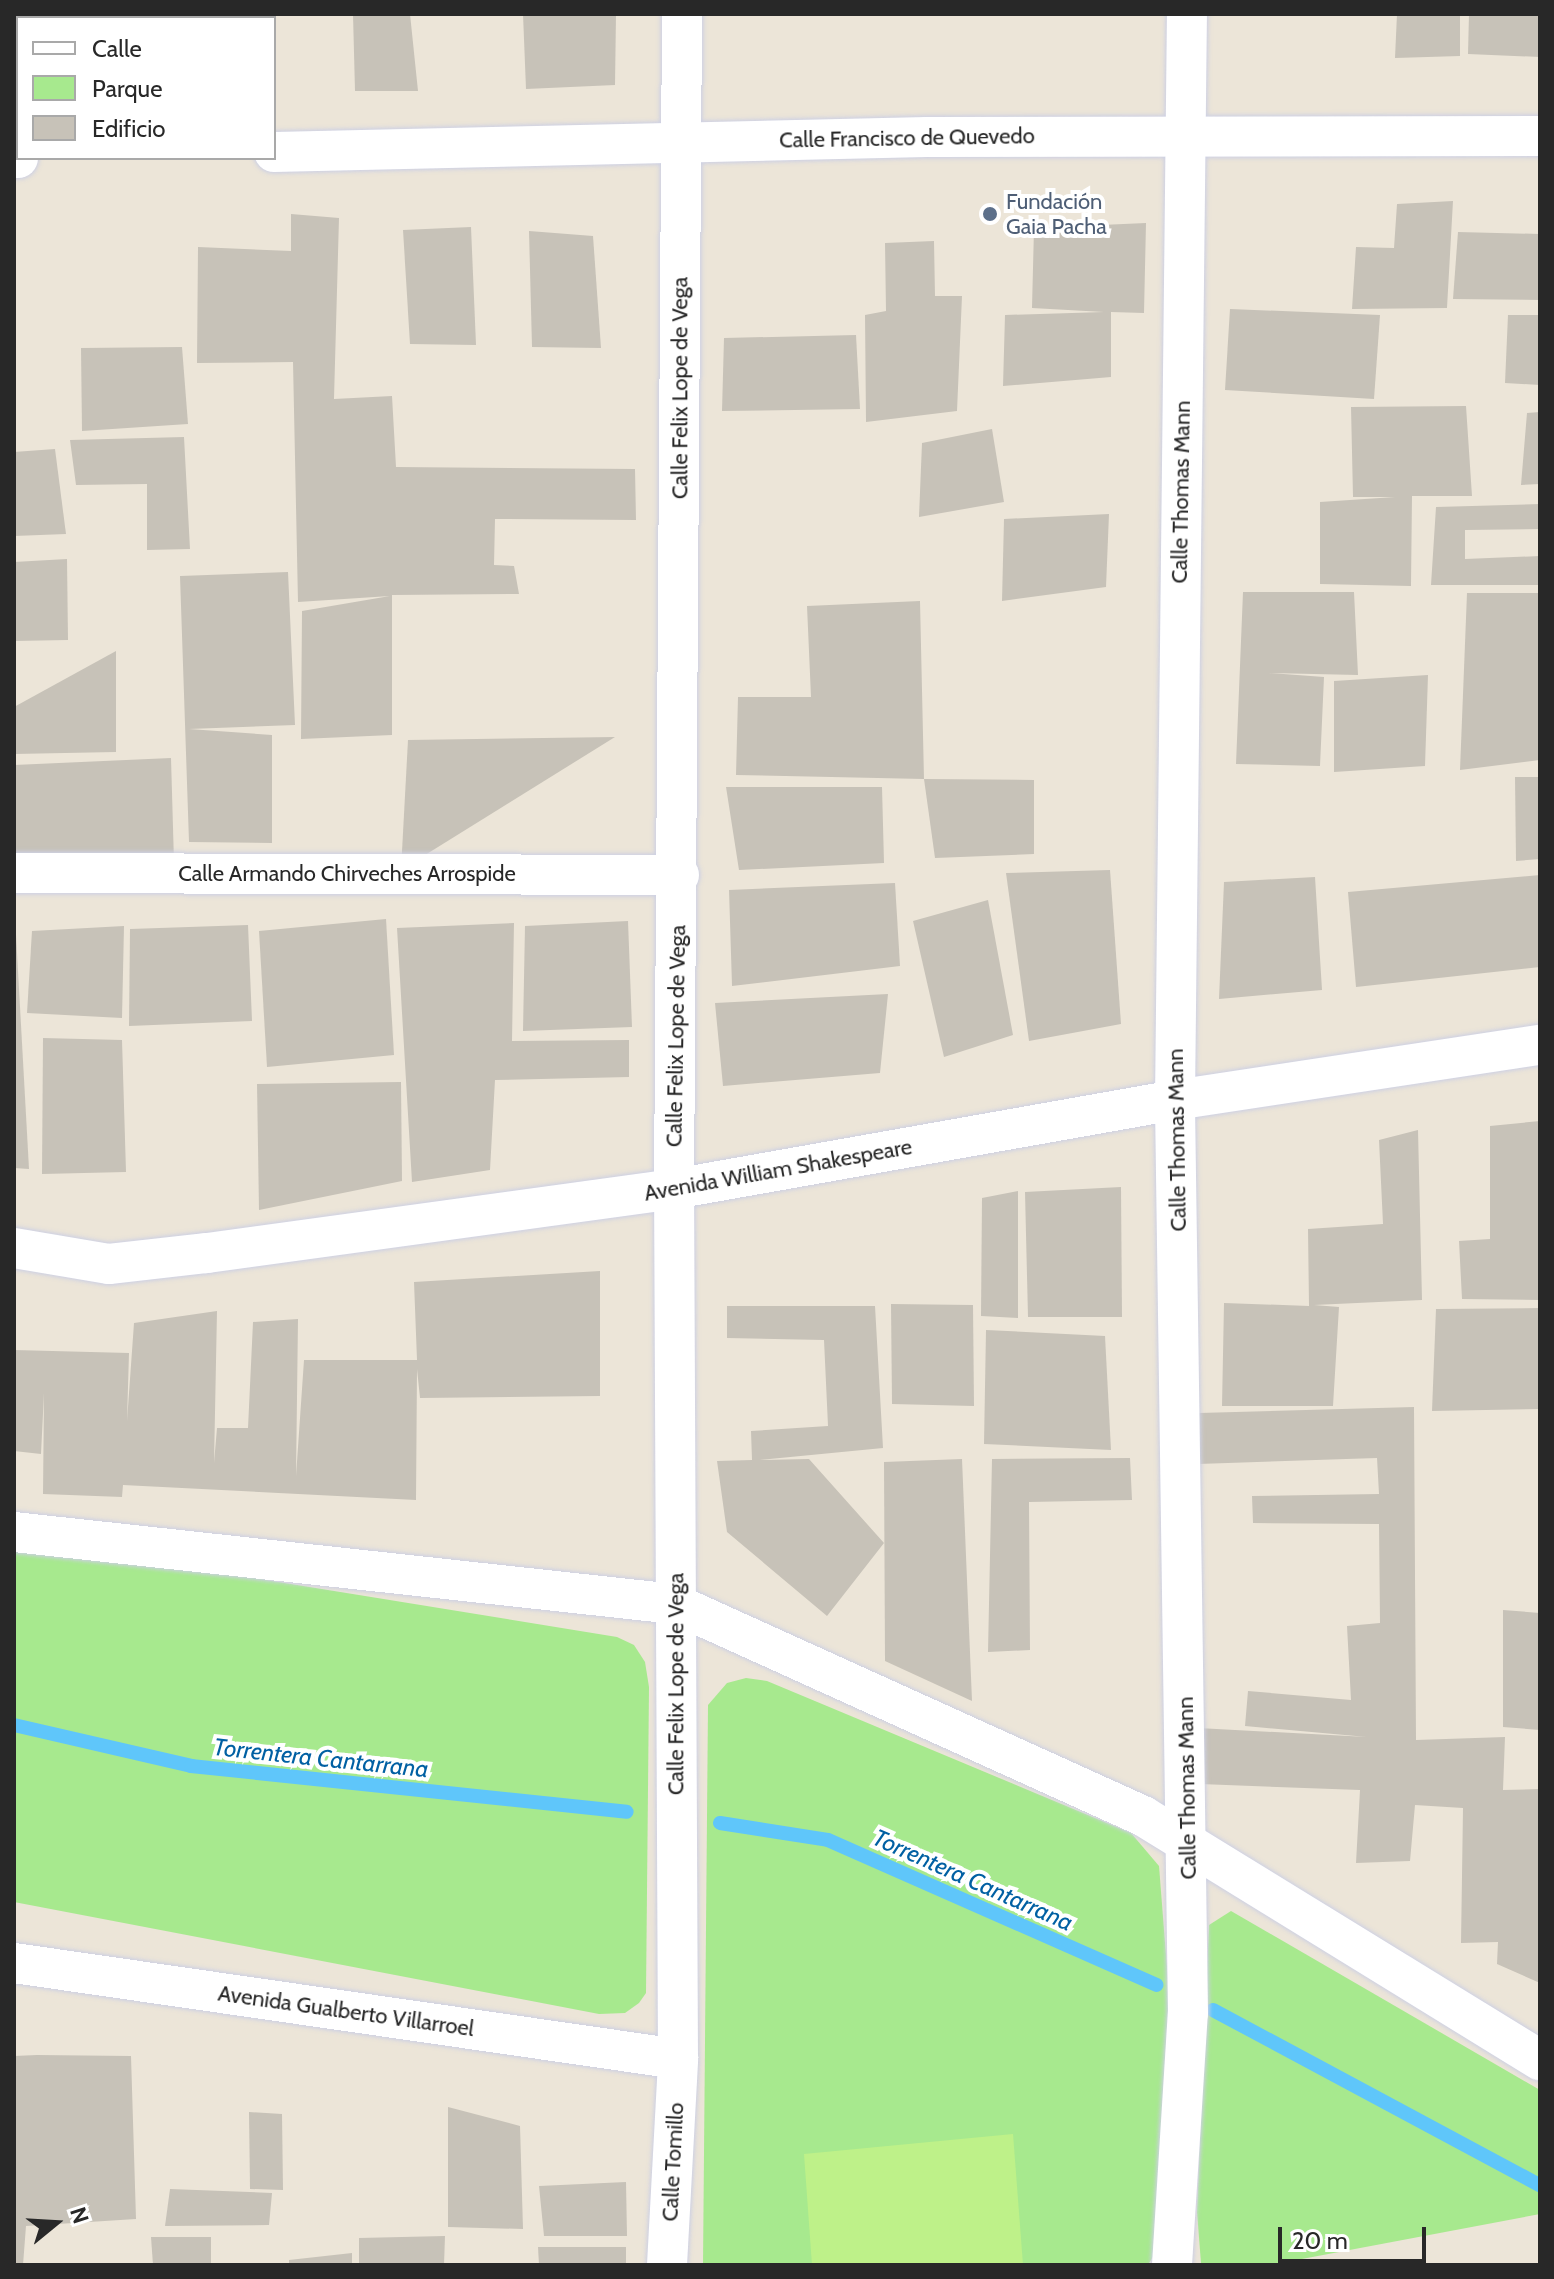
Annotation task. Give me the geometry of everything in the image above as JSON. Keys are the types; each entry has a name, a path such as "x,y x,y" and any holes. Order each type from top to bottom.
{"street":[{"name":"Calle Felix Lope de Vega","path":"678,2059 674,1189 679,875 682,14"},
{"name":"Calle Thomas Mann","path":"1172,2265 1188,2013 1175,1100 1187,14"},
{"name":"Calle Francisco de Quevedo","path":"276,152 1184,134 1540,136"},
{"name":"Calle Armando Chirveches Arrospide","path":"14,873 679,875"},
{"name":"Avenida William Shakespeare","path":"14,1248 109,1264 674,1189 1175,1100 1540,1045"},
{"path":"14,1532 675,1604 1143,1816 1540,2060"},
{"name":"Avenida Gualberto Villarroel","path":"14,1963 678,2059"},
{"name":"Calle Tomillo","path":"667,2265 678,2059"}],"green space":[{"path":"14,1539 617,1637 634,1645 645,1662 649,1687 646,1993 639,2003 625,2013 599,2014 14,1902"},
{"path":"746,1678 767,1681 1131,1833 1159,1866 1169,1993 1154,2255 1148,2265 703,2265 708,1705 727,1683"},
{"path":"1231,1911 1540,2090 1540,2214 1270,2265 1201,2263 1197,2212 1209,1925"},
{"path":"1013,2134 1023,2265 812,2265 804,2154"}],"building":[{"path":"14,14 37,14 16,16 16,68"},
{"path":"166,14 231,14 231,16"},
{"path":"353,14 410,14 418,91 355,91"},
{"path":"523,14 616,14 615,85 526,89"},
{"path":"1397,14 1460,14 1460,56 1395,58"},
{"path":"1469,14 1540,14 1540,57 1468,54"},
{"path":"1453,201 1447,308 1352,309 1356,247 1394,248 1397,204"},
{"path":"291,214 339,218 334,399 392,396 396,467 635,469 636,520 495,519 494,565 514,566 519,594 392,595 392,735 301,739 302,611 390,596 298,602 293,362 197,363 198,247 291,251"},
{"path":"1146,223 1144,313 1111,312 1111,377 1003,386 1005,315 1104,312 1032,308 1034,228"},
{"path":"471,227 476,345 410,344 403,230"},
{"path":"529,231 593,236 601,348 532,347"},
{"path":"1458,232 1540,234 1540,300 1453,299"},
{"path":"934,241 935,296 962,296 957,411 866,422 865,315 886,311 885,243"},
{"path":"1230,309 1380,315 1374,399 1225,390"},
{"path":"1508,315 1540,315 1540,385 1505,383"},
{"path":"856,335 860,409 722,411 724,338"},
{"path":"182,347 188,424 82,431 81,348"},
{"path":"1466,406 1472,496 1412,496 1411,586 1320,584 1320,502 1395,497 1353,497 1351,407"},
{"path":"1540,412 1540,484 1521,485 1527,413"},
{"path":"992,429 1004,502 919,517 922,443"},
{"path":"184,437 190,549 147,550 147,484 76,485 70,440"},
{"path":"55,449 66,534 14,536 14,452"},
{"path":"1540,504 1540,529 1465,530 1465,559 1540,556 1540,585 1431,585 1436,507"},
{"path":"1109,514 1106,587 1002,601 1004,519"},
{"path":"67,559 68,640 14,641 14,562"},
{"path":"288,572 295,725 189,729 272,735 272,843 189,842 180,576"},
{"path":"1243,592 1354,592 1358,675 1269,673 1324,677 1320,766 1236,764"},
{"path":"1467,593 1540,593 1540,760 1460,770"},
{"path":"920,601 924,779 736,775 738,697 811,697 807,606"},
{"path":"116,651 116,752 14,754 14,707"},
{"path":"1428,675 1425,766 1334,772 1334,681"},
{"path":"615,737 401,870 408,740"},
{"path":"171,758 174,862 14,868 14,765"},
{"path":"1515,777 1540,777 1540,859 1516,861"},
{"path":"924,779 1034,780 1034,854 935,858"},
{"path":"726,787 882,787 884,863 739,870"},
{"path":"1110,870 1121,1024 1029,1041 1006,873"},
{"path":"1540,875 1540,967 1356,987 1348,892"},
{"path":"1315,877 1322,990 1219,999 1224,882"},
{"path":"895,883 900,966 732,986 729,890"},
{"path":"988,900 1013,1035 944,1057 913,921"},
{"path":"386,919 394,1055 267,1067 259,931"},
{"path":"628,921 632,1027 523,1031 525,926"},
{"path":"514,923 512,1041 629,1040 629,1077 495,1080 490,1170 412,1182 397,928"},
{"path":"248,925 252,1021 129,1026 130,929"},
{"path":"124,926 122,1018 27,1013 32,931"},
{"path":"16,935 29,1169 14,1168"},
{"path":"888,994 880,1073 723,1086 715,1003"},
{"path":"43,1038 122,1040 126,1172 42,1174"},
{"path":"401,1082 402,1181 259,1210 257,1084"},
{"path":"1540,1121 1540,1300 1462,1299 1459,1241 1490,1239 1490,1126"},
{"path":"1418,1130 1422,1300 1314,1305 1339,1307 1333,1406 1222,1406 1224,1303 1309,1306 1308,1229 1383,1224 1379,1140"},
{"path":"1121,1187 1122,1317 1028,1317 1025,1192"},
{"path":"1018,1191 1018,1318 981,1316 982,1198"},
{"path":"600,1271 600,1396 420,1398 417,1369 416,1500 123,1485 122,1497 43,1494 44,1393 41,1454 14,1451 14,1350 129,1353 127,1421 134,1323 217,1311 214,1463 217,1428 248,1428 253,1322 298,1319 296,1476 304,1360 417,1360 414,1282"},
{"path":"891,1304 973,1305 974,1406 892,1404"},
{"path":"727,1306 875,1306 883,1448 760,1460 809,1459 884,1543 827,1616 727,1532 717,1461 752,1460 751,1431 828,1426 824,1340 727,1338"},
{"path":"1540,1308 1540,1409 1432,1411 1436,1309"},
{"path":"986,1330 1105,1336 1111,1450 984,1444"},
{"path":"1414,1407 1416,1740 1505,1737 1503,1790 1540,1789 1540,1983 1497,1964 1498,1942 1461,1943 1463,1808 1415,1805 1410,1861 1356,1863 1360,1790 1200,1784 1198,1728 1367,1737 1245,1726 1248,1691 1351,1700 1347,1626 1380,1623 1379,1524 1253,1523 1252,1496 1379,1494 1377,1458 1198,1464 1199,1413"},
{"path":"1130,1458 1132,1500 1029,1502 1030,1650 988,1652 992,1459"},
{"path":"962,1459 972,1701 885,1661 884,1462"},
{"path":"1503,1610 1540,1613 1540,1730 1503,1727"},
{"path":"14,2056 131,2056 136,2219 26,2226 23,2265 14,2265"},
{"path":"448,2107 520,2126 523,2229 448,2227"},
{"path":"249,2112 282,2114 283,2190 250,2189"},
{"path":"626,2182 627,2236 544,2236 539,2186"},
{"path":"170,2189 272,2193 269,2225 165,2226"},
{"path":"445,2236 444,2265 359,2265 359,2238"},
{"path":"151,2237 211,2237 211,2265 153,2265"},
{"path":"538,2247 626,2247 626,2265 539,2265"},
{"path":"352,2253 352,2265 289,2265 289,2260"}],"waterway":[{"name":"Torrentera Cantarrana","path":"14,1725 191,1766 627,1812"},
{"name":"Torrentera Cantarrana","path":"720,1823 828,1840 1156,1985"},
{"name":"Torrentera Cantarrana","path":"1213,2010 1540,2185"}],"place":[{"name":"Fundación Gaia Pacha","path":"990,214"}]}
